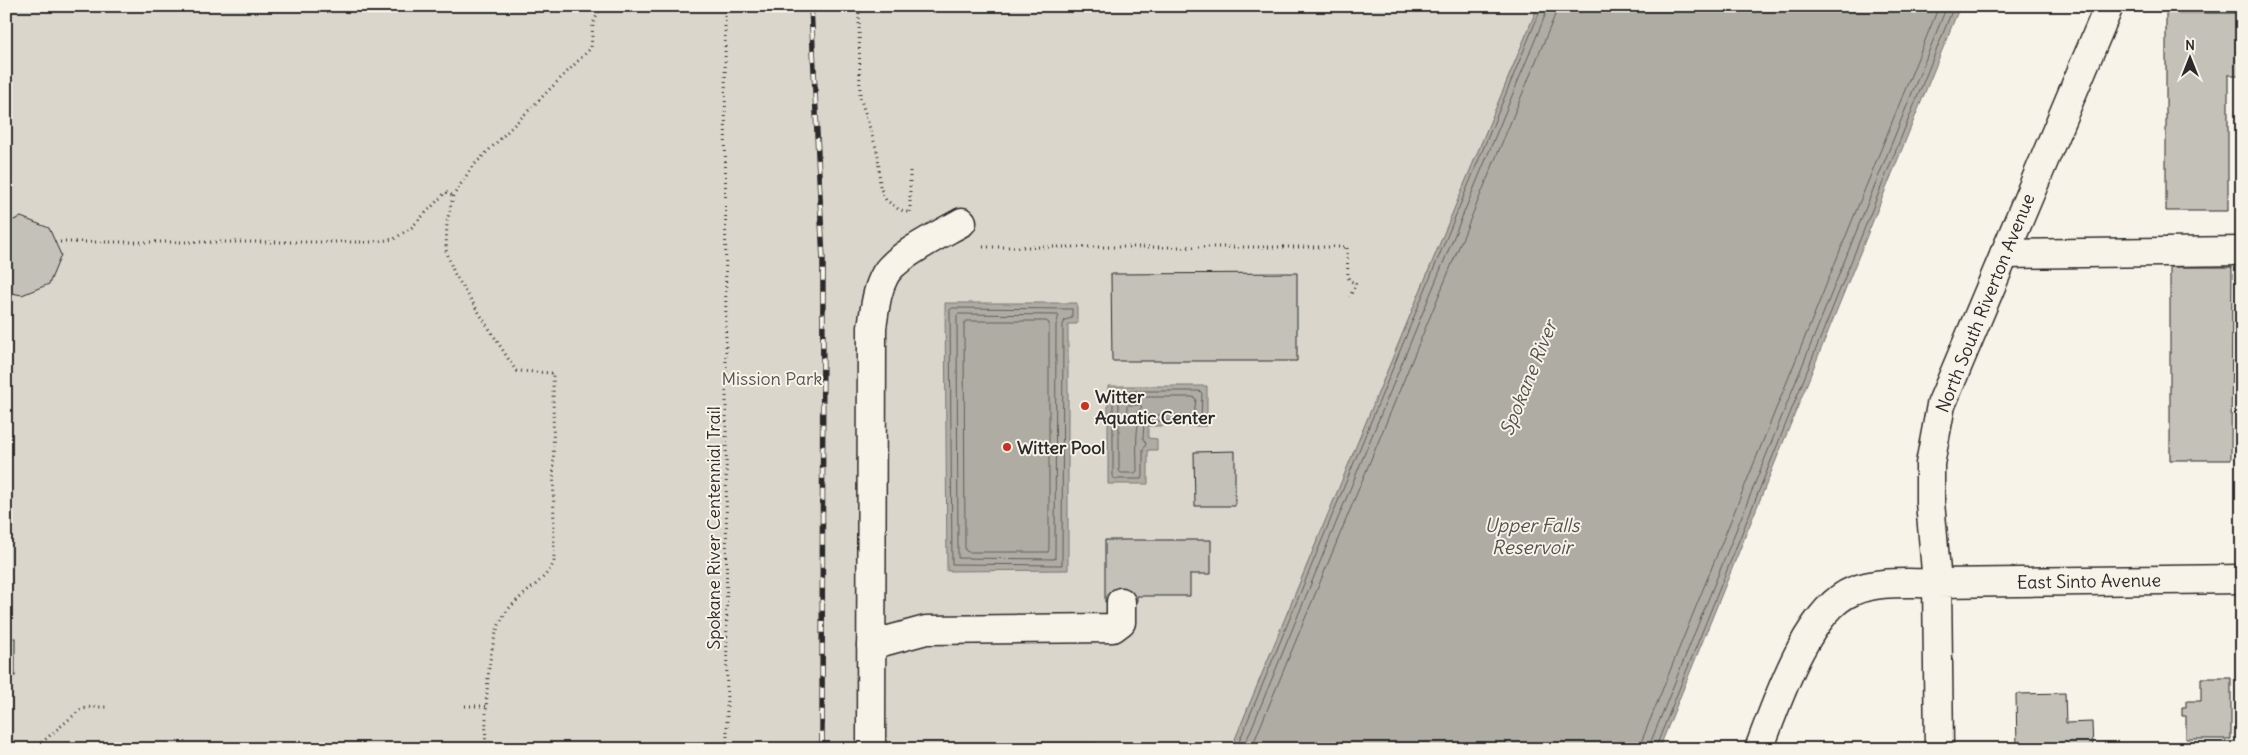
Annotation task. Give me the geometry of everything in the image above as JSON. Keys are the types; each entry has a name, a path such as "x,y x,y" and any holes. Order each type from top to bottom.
{"street":[{"name":"North South Riverton Avenue","path":"1939,749 1936,583 1930,502 1930,464 1934,434 1941,405 1954,370 2109,6"},
{"path":"870,749 872,328 878,293 886,272 916,247 962,222"},
{"path":"2004,254 2242,251"},
{"name":"East Sinto Avenue","path":"1936,583 2242,580"},
{"path":"1760,749 1781,691 1802,646 1834,603 1852,591 1877,584 1936,583"},
{"path":"871,645 926,630 1113,628 1121,622 1121,602"}],"path":[{"name":"Spokane River Centennial Trail","path":"725,6 728,749"},
{"path":"485,749 487,706 494,640 506,612 524,592 550,571 554,562 553,373 516,371 454,273 446,250 447,222 454,196 472,167 591,48 593,24 598,13"},
{"path":"859,13 860,97 878,154 880,187 886,200 898,209 910,212"},
{"path":"910,171 911,230 916,247"},
{"path":"55,242 373,242 394,240 412,227 446,192 454,196"},
{"path":"981,247 1347,247 1348,277 1350,281 1356,283 1350,297"},
{"path":"465,706 487,706"},
{"path":"34,749 80,710 91,707 106,707"}],"green space":[{"name":"Mission Park","path":"6,6 1538,6 1231,749 6,749"}],"water":[{"name":"Upper Falls Reservoir","path":"1538,6 1960,6 1659,749 1231,749"},
{"name":"Witter Pool","path":"945,303 1077,303 1077,324 1068,324 1068,570 947,571"},
{"path":"1108,386 1207,386 1207,426 1148,426 1148,438 1157,439 1157,450 1148,450 1148,484 1108,484"}],"building":[{"path":"2166,13 2242,13 2242,75 2228,75 2228,211 2166,211"},
{"path":"21,217 49,228 61,255 49,284 22,295 6,292 6,223"},
{"path":"2170,267 2232,267 2231,460 2170,460"},
{"path":"1297,273 1297,361 1112,361 1111,274"},
{"path":"1235,451 1235,506 1195,506 1194,452"},
{"path":"1105,540 1211,540 1211,574 1190,574 1190,596 1137,596 1137,602 1105,602"},
{"path":"6,638 15,638 15,676 6,676"},
{"path":"2201,678 2231,678 2231,739 2186,739 2186,716 2182,716 2182,707 2186,707 2186,701 2201,701"},
{"path":"2065,693 2066,723 2092,722 2093,749 2017,749 2016,694"},
{"path":"1028,743 1096,743 1096,749 1028,749"}],"railway":[{"path":"811,6 823,261 822,749"}],"place":[{"name":"Witter Aquatic Center","path":"1085,406"},
{"name":"Witter Pool","path":"1007,447"}],"water label":[{"name":"Spokane River","path":"1528,378"}]}
